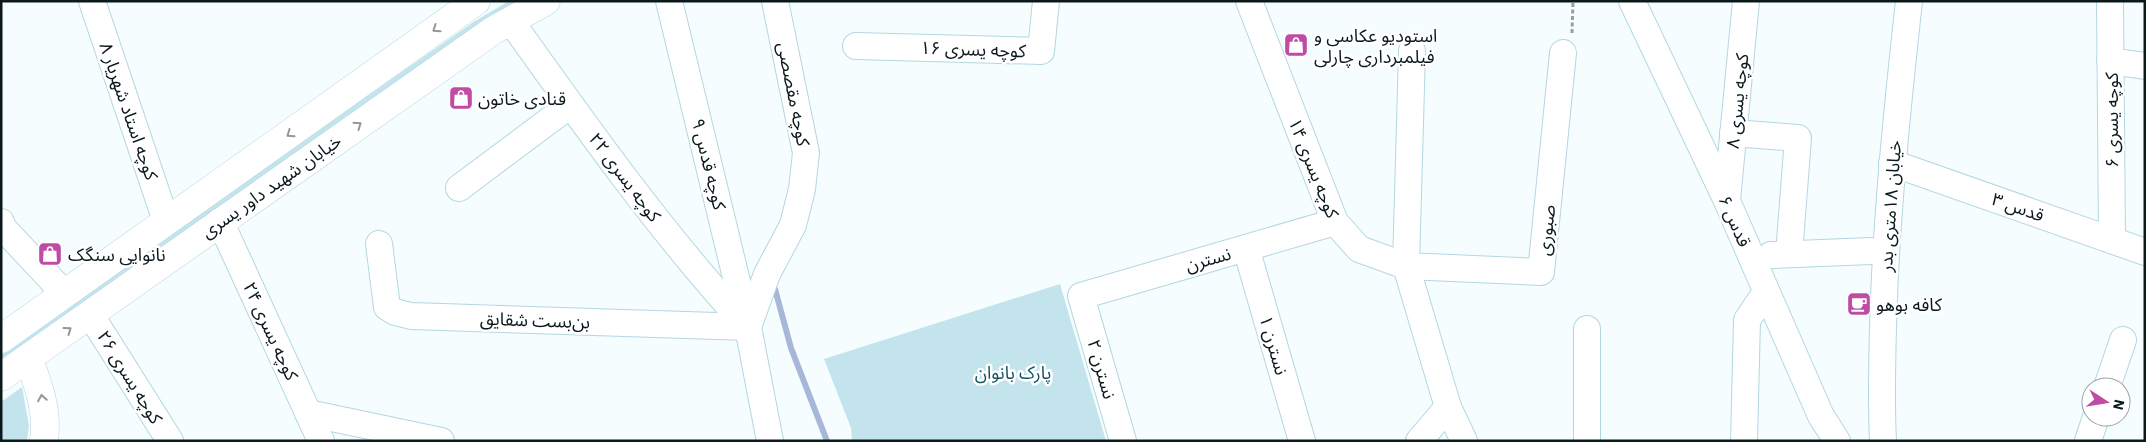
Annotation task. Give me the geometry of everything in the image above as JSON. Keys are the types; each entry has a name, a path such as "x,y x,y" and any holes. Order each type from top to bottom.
{"main road":[{"name":"خیابان شهید داور یسری","path":"4,332 65,294 476,1"},
{"name":"خیابان شهید داور یسری","path":"1,377 220,221 510,20 546,1"},
{"path":"28,358 42,394 46,430 44,441"}],"street":[{"name":"کوچه استاد شهریار ۸","path":"92,1 166,221"},
{"name":"کوچه قدس ۹","path":"669,1 748,327 770,441"},
{"name":"کوچه مقصصی","path":"748,327 767,274 793,225 802,189 806,153 775,1"},
{"name":"کوچه یسری ۱۶","path":"856,46 1041,51 1046,1"},
{"name":"کوچه یسری ۱۴","path":"1249,1 1334,222 1359,250 1406,266"},
{"name":"قدس ۶","path":"1632,1 1727,201 1821,416 1837,441"},
{"name":"کوچه یسری ۸","path":"1727,201 1746,1"},
{"name":"خیابان ۱۸متری بدر","path":"1883,441 1881,412 1885,251 1909,1"},
{"name":"کوچه یسری ۶","path":"2110,1 2112,240"},
{"name":"کوچه یسری ۲۲","path":"510,20 570,105 696,271 748,327"},
{"path":"1412,51 1406,266 1448,407 1464,441"},
{"name":"صبوری","path":"1406,266 1541,272 1564,53"},
{"path":"2110,61 2145,66"},
{"path":"459,188 570,105"},
{"path":"1733,133 1798,138 1789,254"},
{"name":"قدس ۳","path":"1892,163 2145,252"},
{"name":"کوچه یسری ۲۴","path":"220,221 321,441"},
{"path":"1,222 3,228 65,294"},
{"name":"نسترن","path":"1081,296 1334,222"},
{"name":"بن‌بست شقایق","path":"379,244 387,306 395,312 412,316 748,327"},
{"name":"نسترن ۱","path":"1246,248 1302,441"},
{"path":"1751,255 1871,252"},
{"path":"1744,441 1747,320 1766,292"},
{"name":"نسترن ۲","path":"1081,296 1123,441"},
{"name":"کوچه یسری ۲۶","path":"90,314 170,441"},
{"path":"1587,329 1587,441"},
{"path":"2110,377 2123,340"},
{"path":"1419,441 1448,407"},
{"path":"308,413 441,441"},
{"path":"2088,441 2093,427"}],"green space":[{"path":"509,1 527,1 1,366 1,350 475,21"},
{"name":"پارک بانوان","path":"1060,284 1106,441 852,441 851,428 824,359"},
{"path":"22,387 29,426 27,441 1,441 1,402"}],"waterway":[{"path":"775,289 791,348 827,441"}],"place":[{"name":"استودیو عکاسی و فیلمبرداری چارلی","path":"1296,45"},
{"name":"قنادی خاتون","path":"461,98"},
{"name":"نانوایی سنگک","path":"50,254"},
{"name":"کافه بوهو","path":"1859,304"}]}
